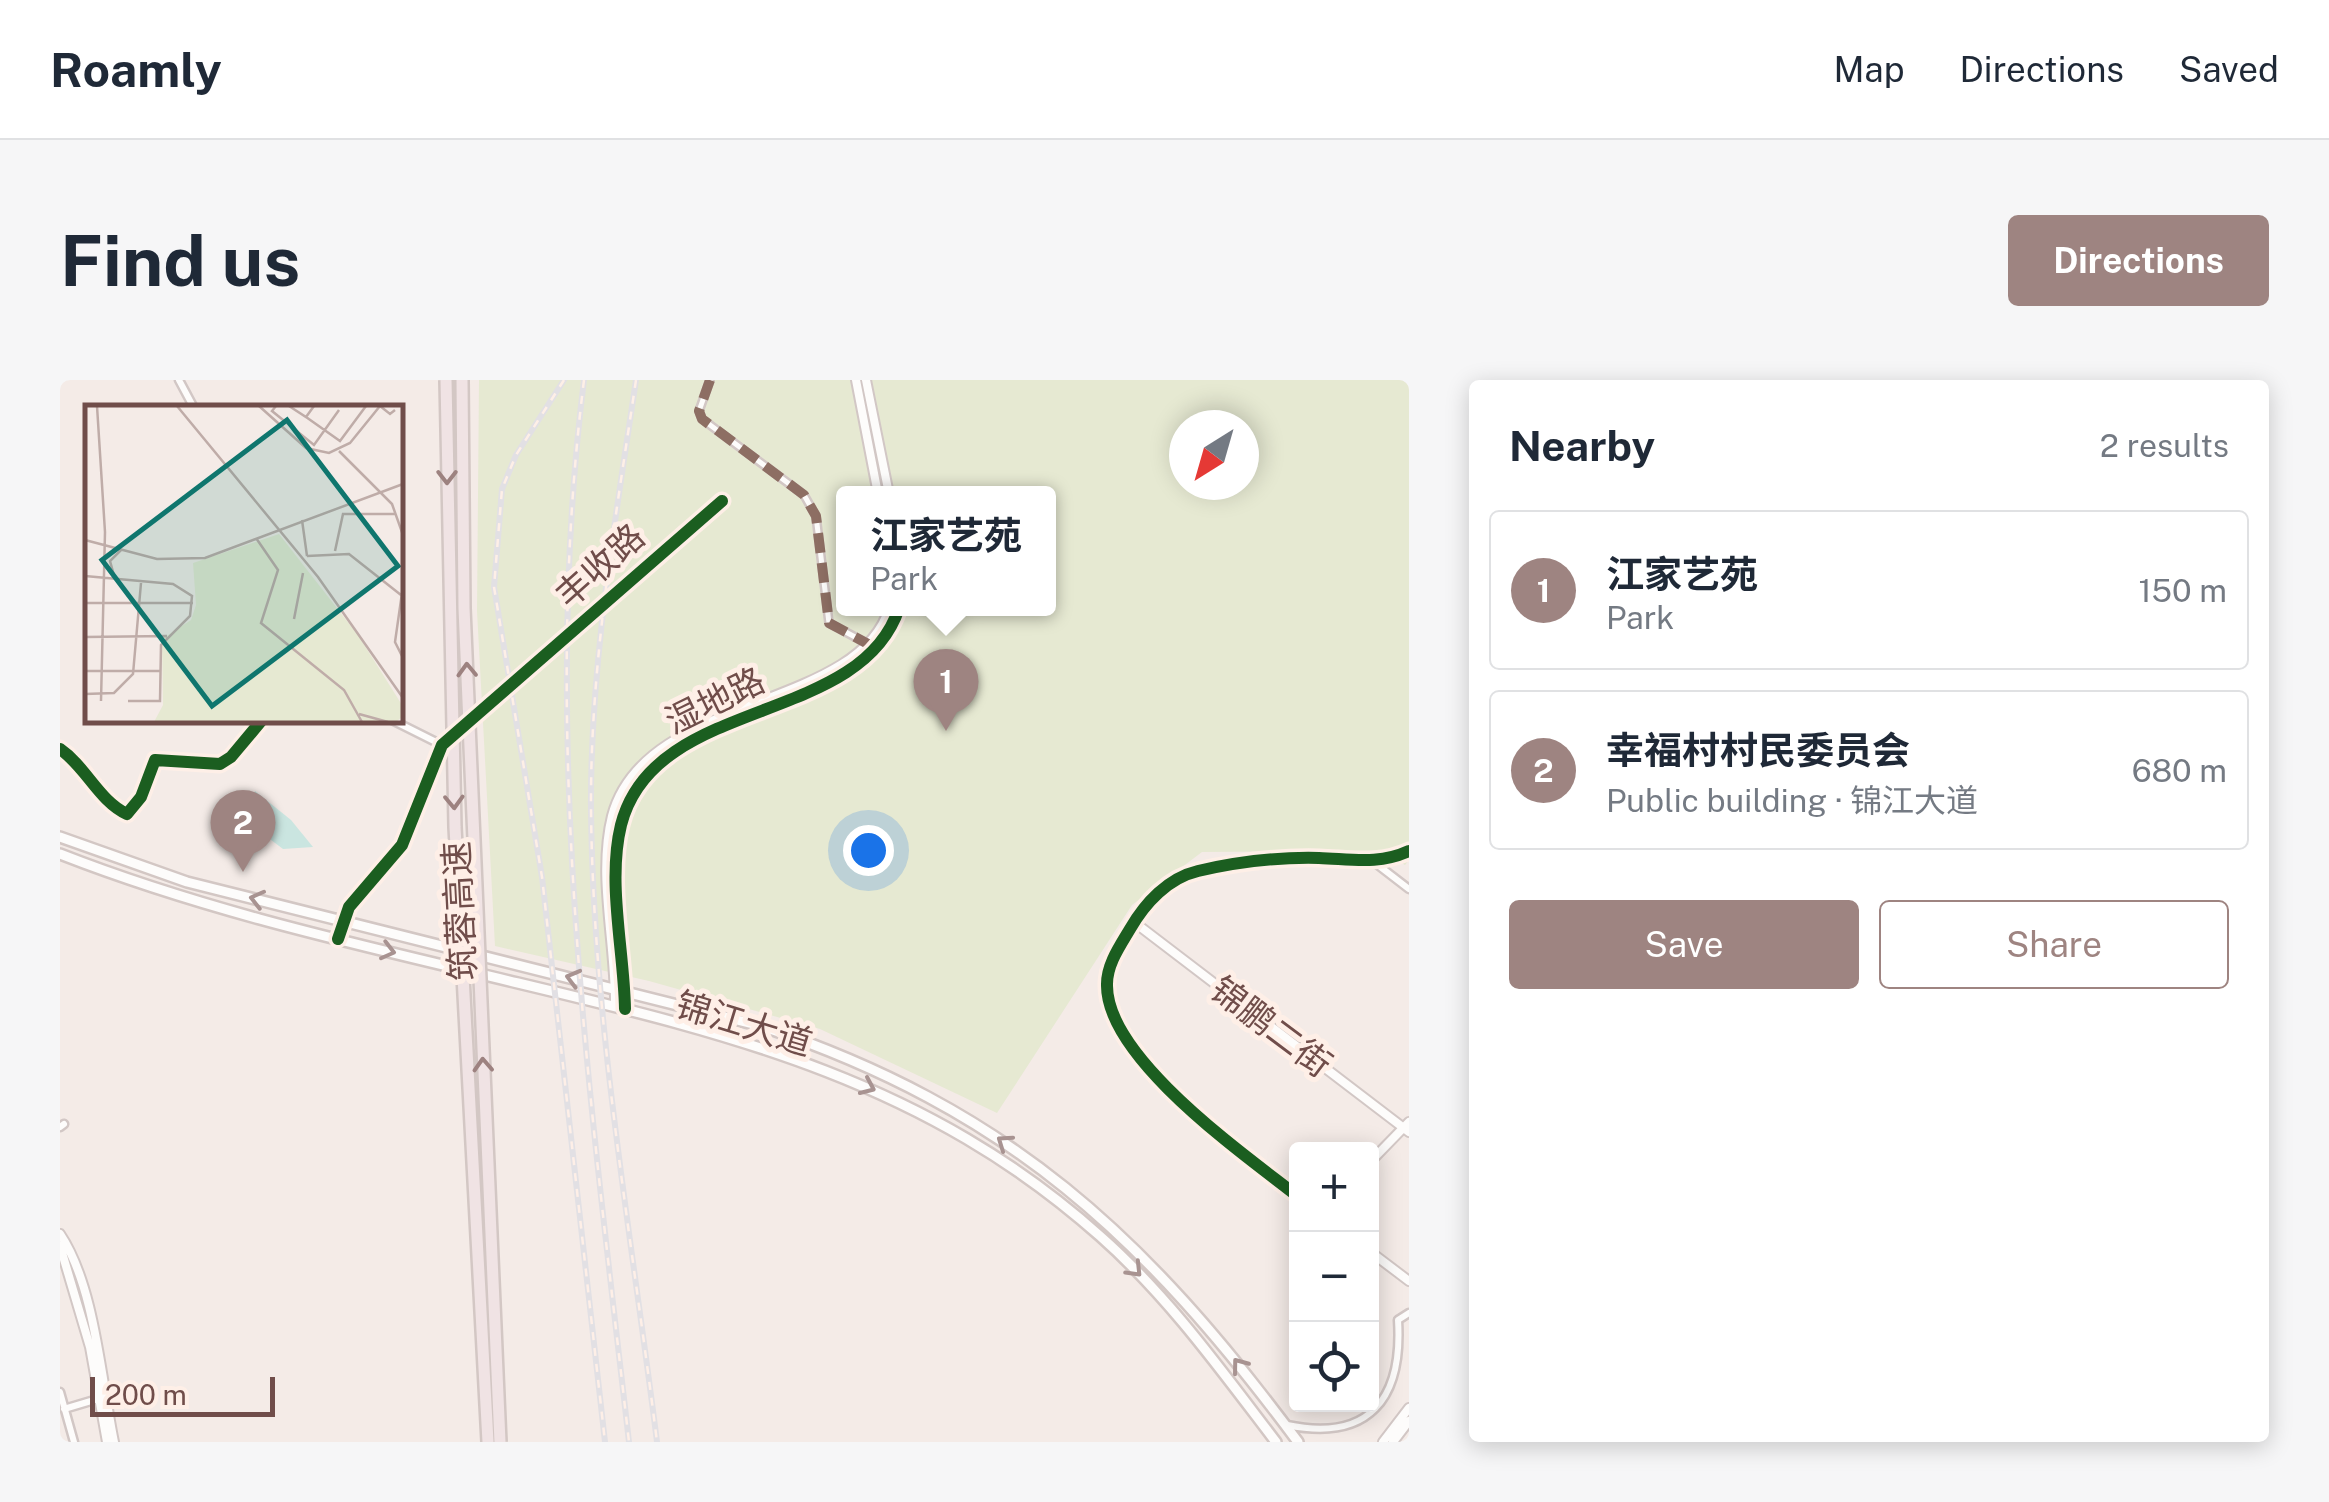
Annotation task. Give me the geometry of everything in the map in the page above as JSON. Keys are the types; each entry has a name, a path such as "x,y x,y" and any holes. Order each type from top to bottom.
{"highway":[{"name":"筑蓉高速","path":"446,380 455,827 488,1442"},
{"name":"筑蓉高速","path":"462,380 465,628 500,1442"}],"main road":[{"name":"锦江大道","path":"60,837 145,869 620,990 816,1045 891,1076 975,1122 1096,1211 1144,1255 1208,1326 1298,1442"},
{"name":"锦江大道","path":"60,854 164,892 762,1045 822,1067 965,1137 1073,1214 1134,1268 1198,1339 1276,1442"}],"street":[{"path":"179,380 192,405"},
{"path":"710,380 699,410 702,419 804,494 816,516 829,623 870,646"},
{"path":"856,380 876,486"},
{"path":"866,380 887,486"},
{"name":"丰收路","path":"519,678 722,501"},
{"name":"湿地路","path":"870,646 886,616"},
{"name":"湿地路","path":"620,1008 617,846 632,796 650,771 676,750 853,658 870,646 893,616"},
{"path":"338,939 349,908 402,845 442,746 499,696"},
{"path":"60,749 94,780 114,808 127,814 141,797 155,760 220,764 231,758 260,722"},
{"path":"396,722 442,746"},
{"path":"1289,1189 1192,1113 1132,1045 1114,1014 1106,986 1112,961 1134,922 1161,889 1194,872 1266,860 1374,862 1409,851"},
{"path":"1374,862 1409,889"},
{"name":"锦鹏二街","path":"1134,922 1407,1128"},
{"path":"1379,1154 1407,1128"},
{"path":"60,1234 71,1250 101,1398"},
{"path":"60,1246 90,1347 111,1442"},
{"path":"1379,1258 1409,1281"},
{"path":"1285,1425 1328,1431 1374,1412 1391,1388 1400,1351 1398,1320 1409,1312"},
{"path":"60,1392 74,1442"},
{"path":"64,1409 101,1398"},
{"path":"1383,1442 1409,1408"},
{"path":"1393,1442 1409,1421"}],"green space":[{"path":"479,380 1409,380 1409,860 1405,865 1380,851 1202,852 1132,905 997,1113 820,1029 649,981 495,946 477,611"}],"water":[{"path":"255,791 291,820 313,847 283,849 254,827 247,811"}],"tunnel":[{"path":"499,696 519,678"}],"railway":[{"path":"564,380 516,455 502,489 494,587 542,877 605,1442"},
{"path":"584,380 572,512 568,778 586,1045 629,1442"},
{"path":"636,380 599,647 591,809 598,968 606,1047 657,1442"}],"marked path":[{"path":"710,380 699,411 702,419 804,495 816,516 829,623 868,644"}],"cycle path":[{"path":"338,939 349,907 402,845 442,745 722,501"},
{"path":"625,1009 616,893 617,847 621,825 641,783 673,753 713,731 844,674 877,646 894,616"},
{"path":"60,749 108,801 127,814 141,797 155,760 220,764 231,757 260,722"},
{"path":"1289,1189 1181,1102 1152,1072 1128,1042 1112,1012 1107,984 1109,969 1143,910 1158,893 1187,874 1258,861 1376,860 1409,851"}],"place":[{"name":"江家艺苑","path":"946,731"},
{"name":"幸福村村民委员会","path":"243,872"}]}
